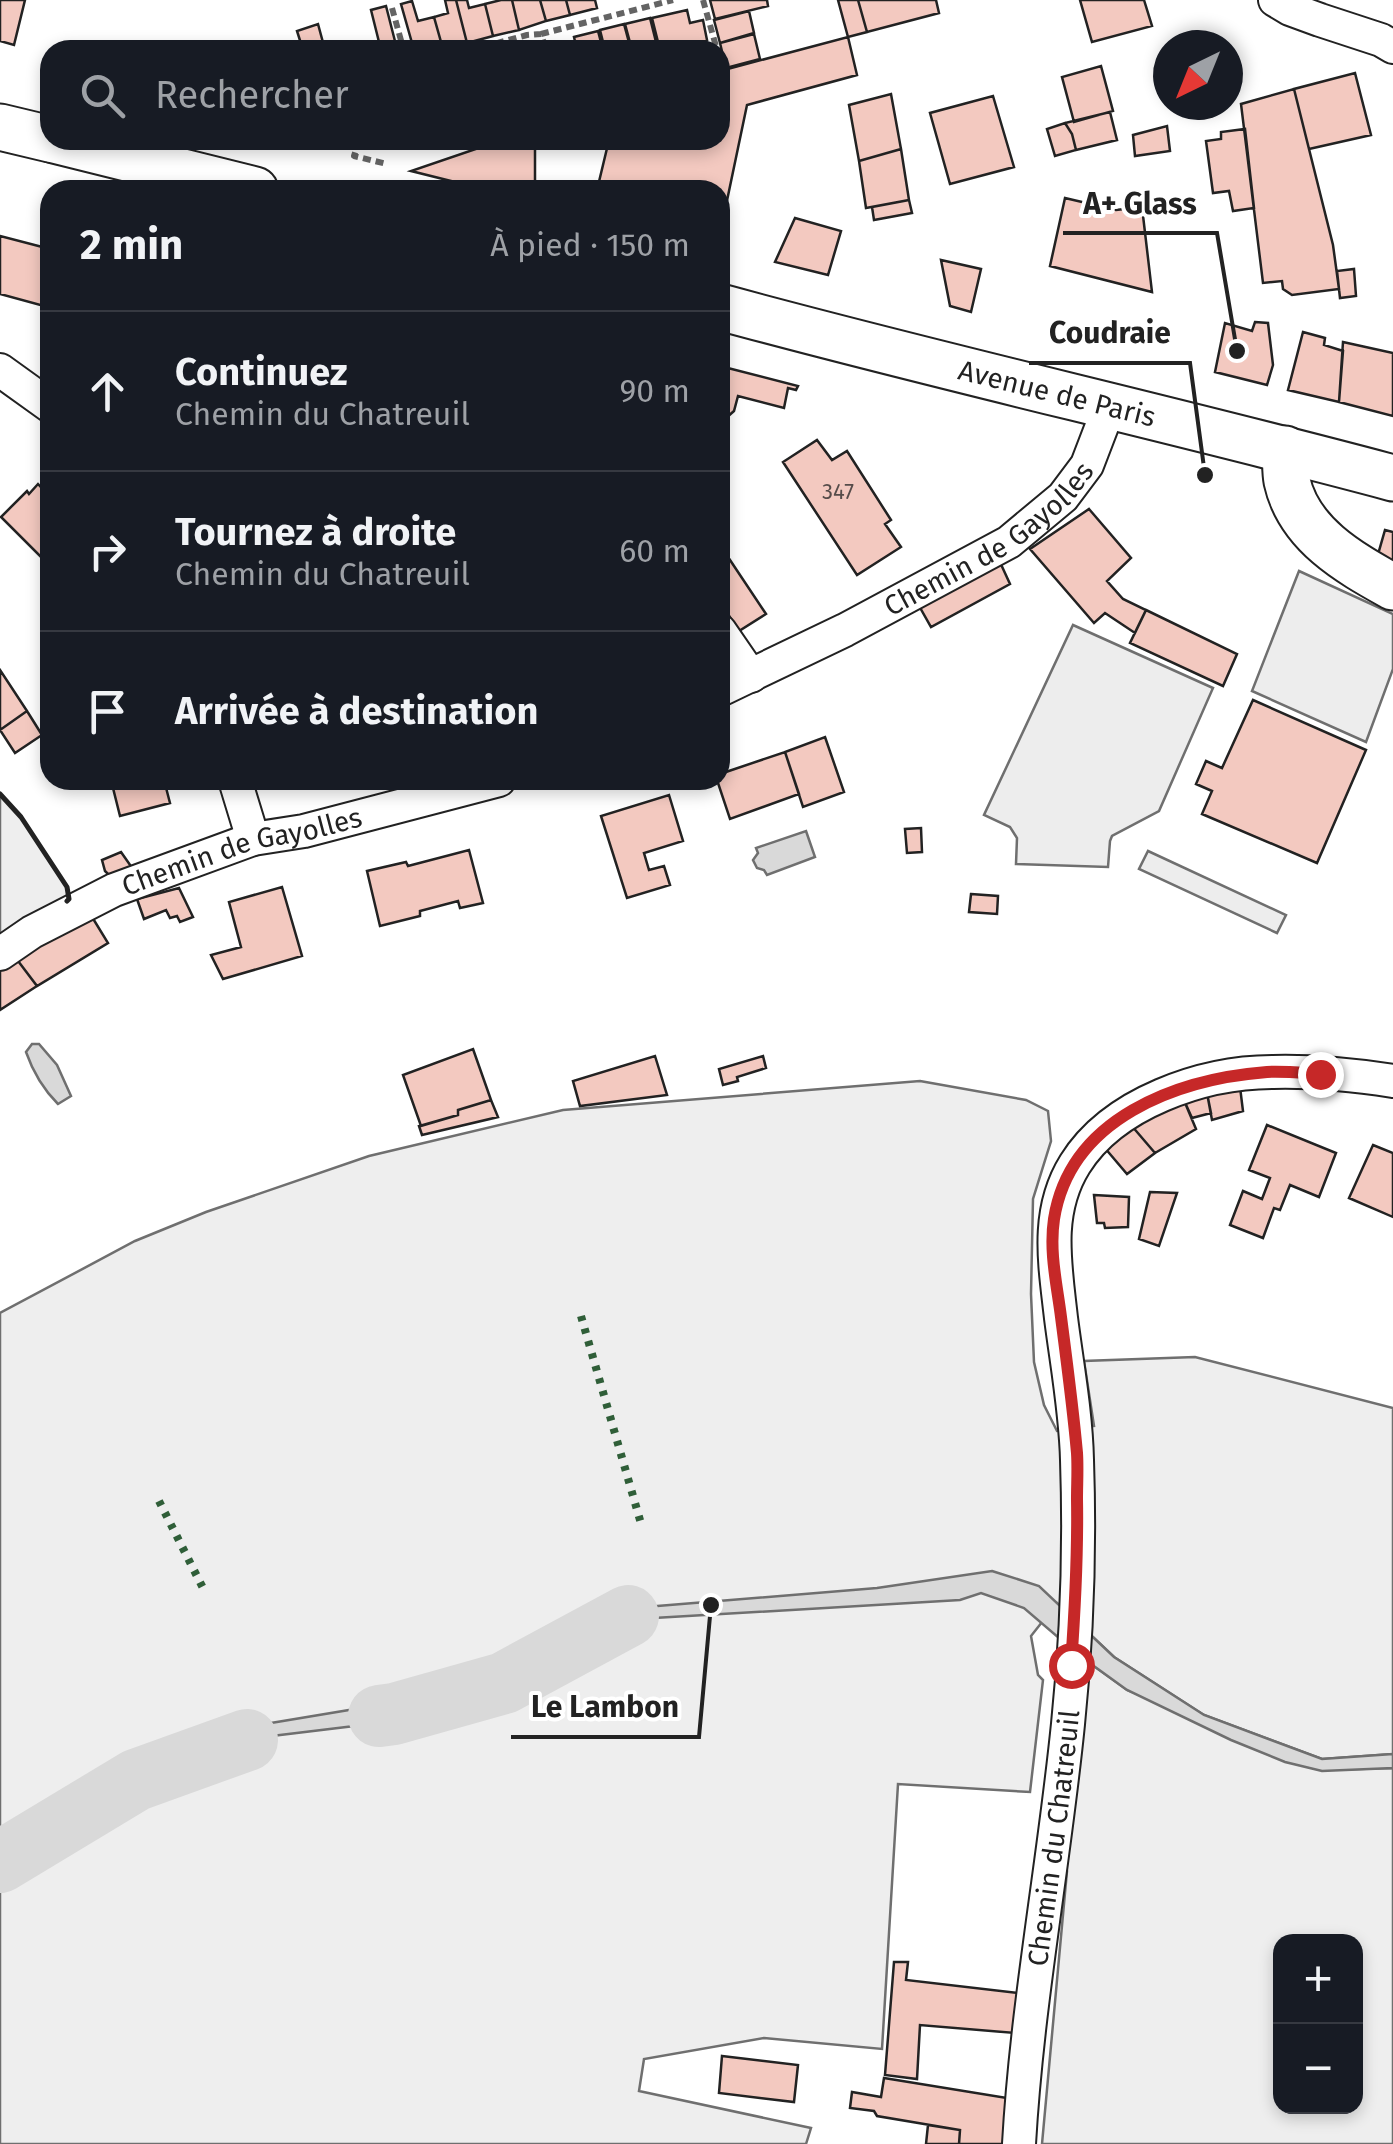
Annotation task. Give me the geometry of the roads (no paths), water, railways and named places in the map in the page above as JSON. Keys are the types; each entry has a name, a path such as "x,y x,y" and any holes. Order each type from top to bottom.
{"main road":[{"path":"0,126 40,137"},
{"path":"92,150 214,180"},
{"name":"Avenue de Paris","path":"730,310 1393,478"},
{"path":"1285,449 1291,494 1311,530 1346,560 1393,586"}],"street":[{"path":"1275,0 1393,47"},
{"path":"0,370 40,399"},
{"name":"Chemin de Gayolles","path":"730,685 845,630 1009,542 1063,497 1087,464 1110,405"},
{"path":"730,646 751,676"},
{"path":"237,790 254,839"},
{"name":"Chemin de Gayolles","path":"0,954 32,932 114,890 254,839 304,831 460,790"},
{"name":"Chemin du Chatreuil","path":"1019,2144 1039,1940 1068,1723 1079,1545 1077,1457 1053,1256 1054,1220 1062,1192 1086,1146 1102,1130 1150,1100 1183,1087 1270,1072 1393,1081"}],"waterway":[{"path":"379,1716 504,1683 628,1616"},
{"path":"0,1862 136,1780 247,1740"}],"place":[{"name":"A+ Glass","path":"1237,351"},
{"name":"Coudraie","path":"1205,475"},
{"name":"Le Lambon","path":"711,1605"}]}
